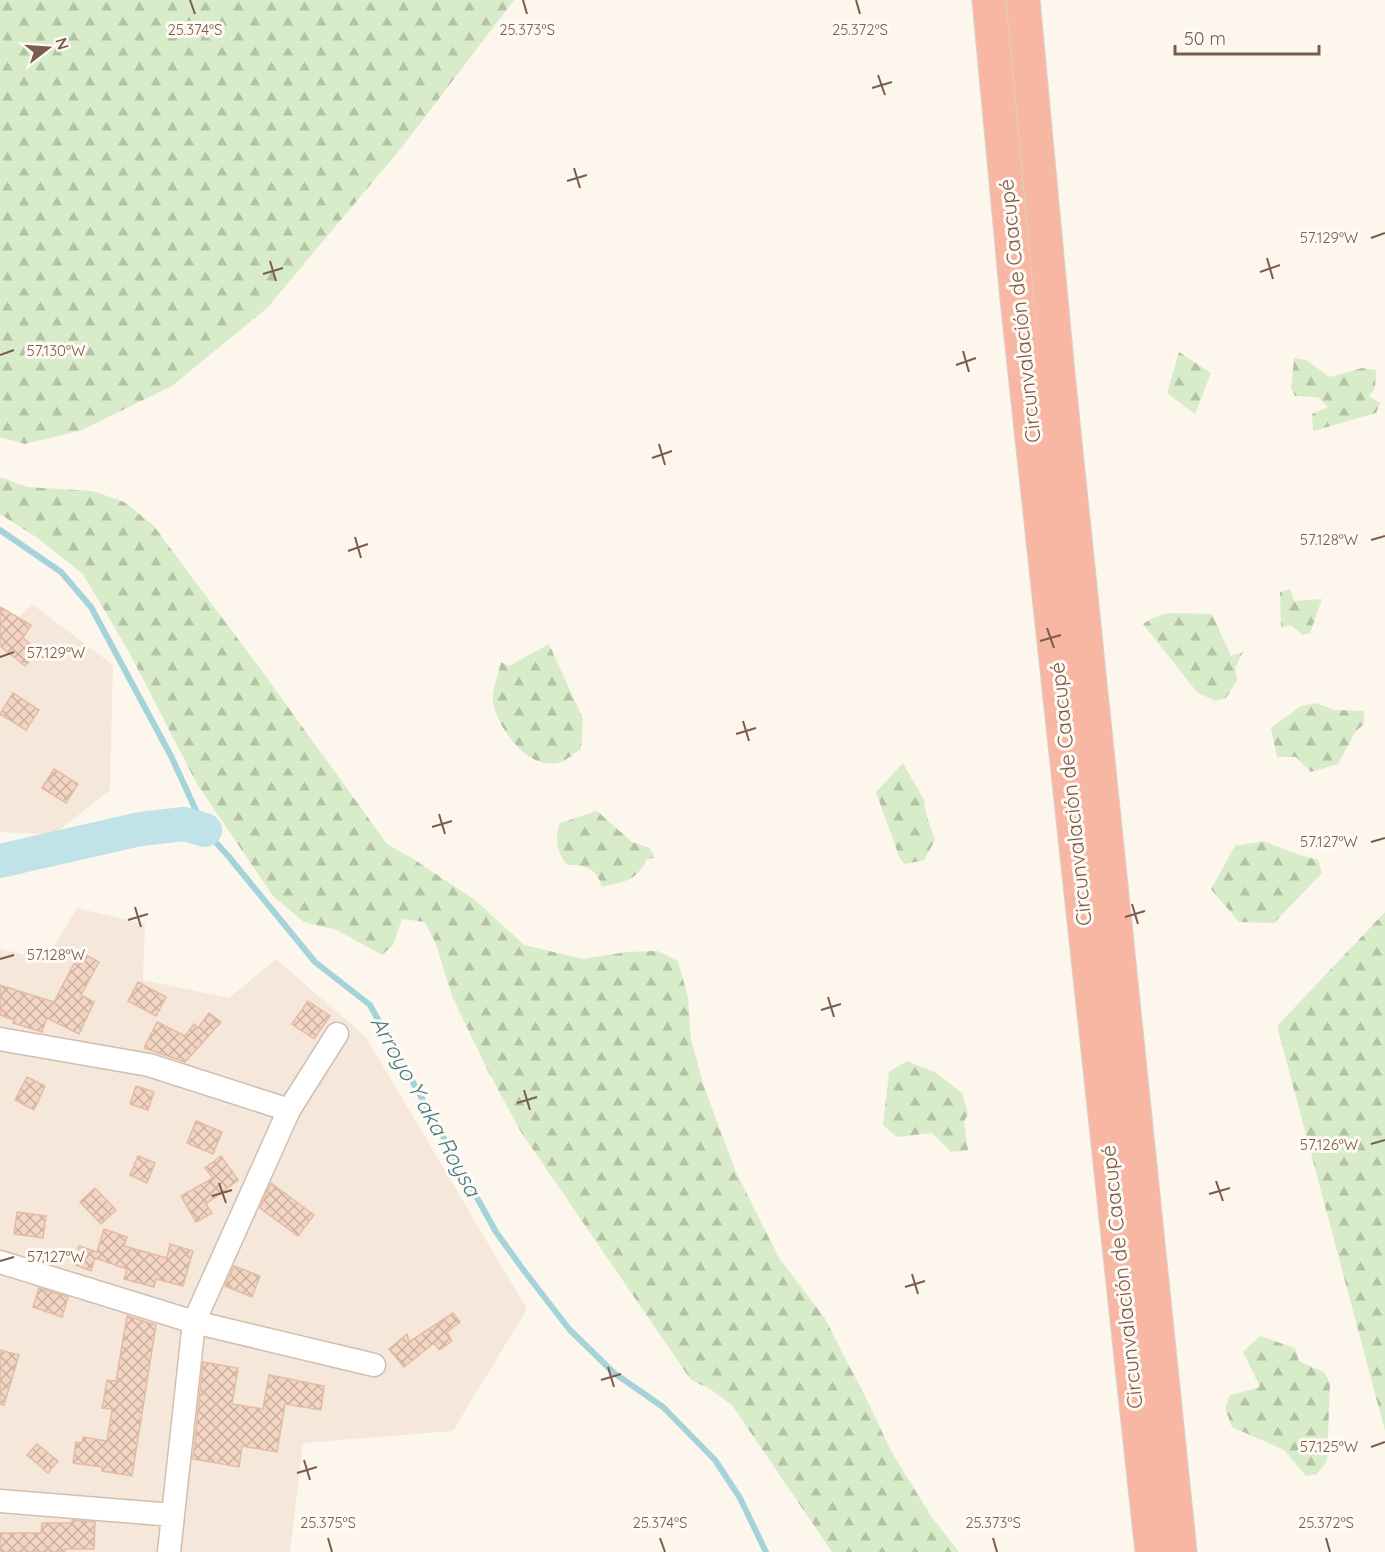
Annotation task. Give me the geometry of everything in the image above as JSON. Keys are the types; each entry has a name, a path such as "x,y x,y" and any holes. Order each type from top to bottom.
{"highway":[{"name":"Circunvalación de Caacupé","path":"989,0 1017,299 1152,1552"},
{"name":"Circunvalación de Caacupé","path":"1023,0 1058,374 1180,1552"},
{"path":"1031,71 1036,40 1034,0"}],"street":[{"path":"169,1552 194,1322 288,1110 337,1034"},
{"path":"0,1040 149,1065 288,1110"},
{"path":"0,1262 194,1322 374,1365"},
{"path":"0,1501 173,1515"}],"shaded area":[{"path":"32,604 113,665 110,790 53,835 0,832 0,629 4,632"},
{"path":"77,908 145,924 143,980 229,998 276,959 366,1037 527,1309 453,1431 303,1443 290,1552 0,1552 0,949 46,959"}],"green space":[{"path":"0,0 514,0 402,147 267,308 172,386 82,430 25,444 0,437"},
{"path":"1179,352 1211,373 1195,414 1167,393"},
{"path":"1294,358 1306,360 1330,377 1362,368 1376,370 1375,388 1369,396 1380,403 1376,413 1313,431 1312,414 1328,407 1318,397 1295,396 1291,388"},
{"path":"0,477 27,487 93,491 124,502 153,525 387,844 476,901 524,945 583,959 627,952 657,951 678,961 688,997 691,1040 704,1087 736,1172 779,1258 824,1317 891,1451 931,1516 959,1552 832,1552 732,1405 710,1389 691,1380 521,1132 488,1071 452,996 436,944 425,922 402,919 393,945 382,955 337,930 304,922 273,896 197,784 129,652 83,574 36,537 0,514"},
{"path":"1290,589 1294,601 1322,599 1310,633 1303,635 1290,625 1281,628 1280,592"},
{"path":"1168,613 1212,614 1231,656 1243,652 1235,668 1237,680 1226,698 1215,701 1197,692 1143,624"},
{"path":"549,644 583,719 581,749 561,762 549,763 538,761 517,746 496,714 493,699 501,662 509,666"},
{"path":"1316,703 1335,710 1364,711 1364,724 1356,731 1338,764 1311,772 1296,757 1277,757 1271,728 1301,706"},
{"path":"903,763 924,800 935,840 924,860 905,864 900,859 876,792"},
{"path":"597,811 632,842 650,848 655,858 647,859 643,867 629,879 602,887 597,875 589,868 567,865 561,855 557,839 560,823"},
{"path":"1263,841 1318,860 1322,873 1274,923 1239,922 1211,889 1235,846"},
{"path":"1385,912 1385,1431 1277,1026"},
{"path":"907,1061 935,1072 962,1093 968,1114 964,1122 968,1150 951,1152 932,1133 897,1137 883,1125 889,1072"},
{"path":"1260,1336 1295,1348 1299,1361 1325,1373 1330,1384 1327,1461 1317,1474 1306,1476 1284,1450 1232,1427 1225,1408 1230,1395 1260,1387 1243,1352"}],"building":[{"path":"0,607 31,625 23,638 38,650 25,666 0,646"},
{"path":"13,693 39,710 26,730 0,714"},
{"path":"54,769 78,784 66,803 42,788"},
{"path":"80,952 99,962 81,995 94,1002 79,1034 47,1018 42,1032 13,1023 14,1020 0,1015 0,985 54,1002"},
{"path":"138,982 166,997 156,1016 128,1001"},
{"path":"308,1001 330,1016 314,1039 292,1024"},
{"path":"209,1013 221,1022 185,1062 144,1048 157,1022 185,1036 194,1024 198,1028"},
{"path":"27,1077 45,1086 34,1110 15,1100"},
{"path":"136,1086 154,1092 148,1110 130,1104"},
{"path":"196,1121 222,1132 213,1154 187,1143"},
{"path":"138,1156 155,1163 147,1183 130,1175"},
{"path":"221,1156 238,1180 206,1204 212,1213 196,1222 181,1196 213,1178 205,1168"},
{"path":"271,1183 314,1215 298,1236 260,1208"},
{"path":"95,1188 116,1210 101,1224 80,1202"},
{"path":"17,1212 46,1216 43,1238 14,1234"},
{"path":"104,1229 127,1237 124,1246 167,1258 170,1244 193,1251 183,1286 156,1279 154,1287 124,1279 127,1269 95,1258 91,1271 73,1264 79,1246 97,1252"},
{"path":"234,1266 260,1276 252,1297 225,1286"},
{"path":"39,1288 68,1297 62,1317 33,1307"},
{"path":"453,1313 460,1322 447,1332 452,1341 439,1350 434,1343 404,1367 389,1349 407,1334 409,1342"},
{"path":"127,1316 156,1325 132,1476 102,1471 102,1467 73,1463 76,1442 82,1443 83,1437 107,1441 112,1409 102,1408 107,1380 116,1381"},
{"path":"0,1350 19,1355 4,1405 0,1404"},
{"path":"203,1362 238,1368 232,1404 263,1409 269,1375 324,1386 321,1410 285,1404 277,1452 242,1446 239,1467 193,1459"},
{"path":"37,1444 58,1461 48,1473 27,1455"},
{"path":"72,1520 95,1522 94,1549 65,1549 65,1552 0,1552 0,1533 41,1533 42,1523 72,1523"}],"waterway":[{"name":"Arroyo Y aka Roysa","path":"0,530 61,572 91,607 171,756 205,830 315,962 370,1005 496,1232 569,1329 614,1373 663,1407 715,1460 740,1498 766,1552"},
{"name":"Arroyo Y aka Roysa","path":"0,861 140,829 184,824 205,830"}]}
